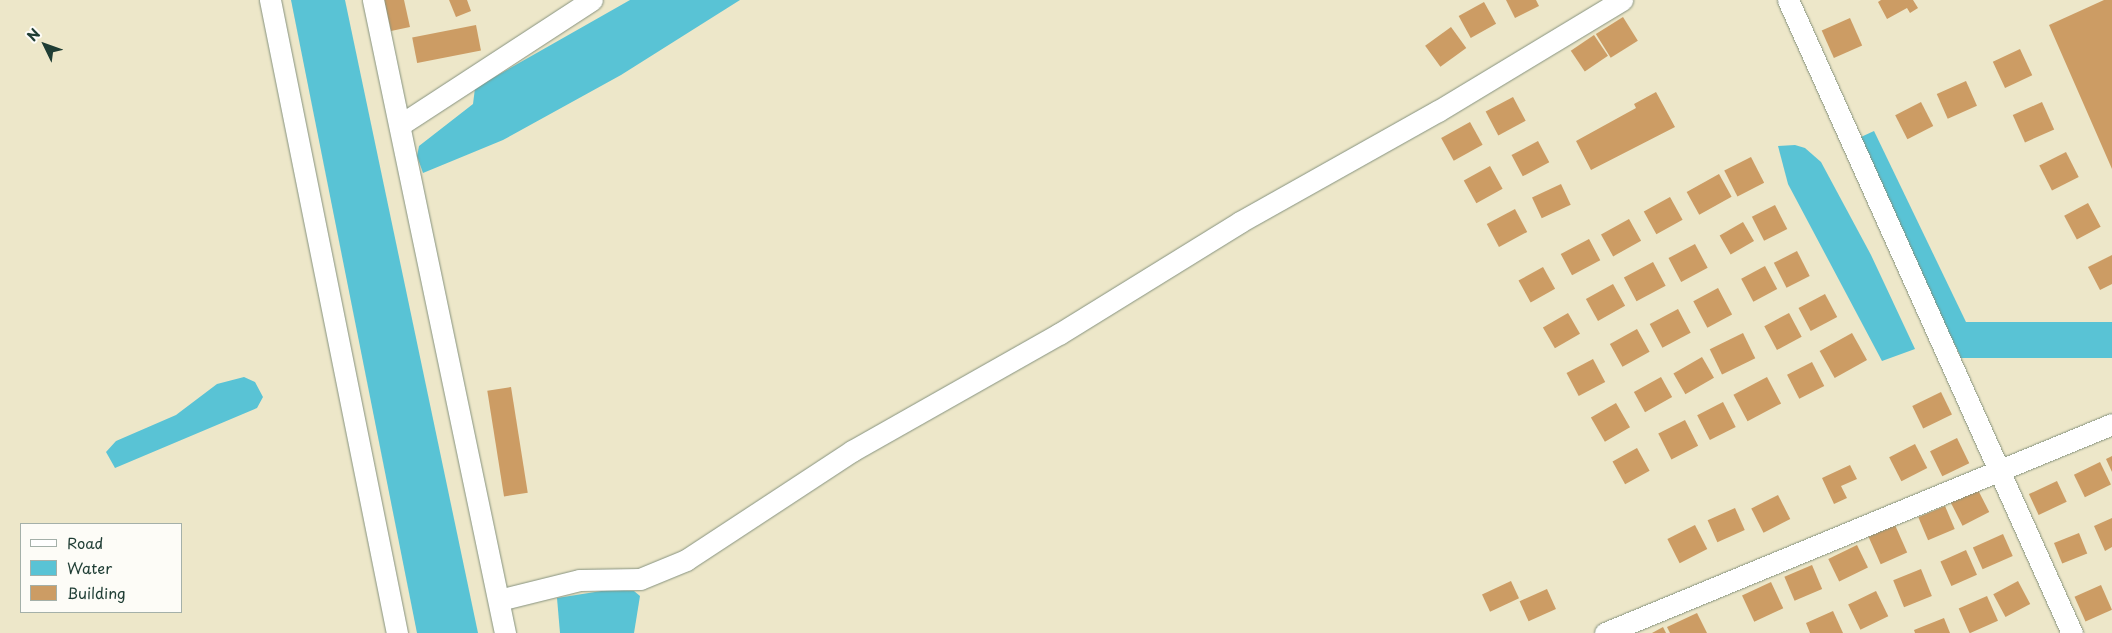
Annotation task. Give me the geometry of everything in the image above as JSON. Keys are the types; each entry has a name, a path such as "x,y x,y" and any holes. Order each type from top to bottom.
{"street":[{"path":"270,0 397,633"},
{"path":"374,0 506,633"},
{"path":"400,125 592,0"},
{"path":"500,600 580,580 640,580 686,560 852,451 1059,334 1240,222 1438,111 1622,0"},
{"path":"1788,0 2072,633"},
{"path":"1605,633 2112,424"}],"water":[{"path":"291,0 345,0 478,633 417,633"},
{"path":"630,0 740,0 621,75 503,140 423,173 417,156 419,146 473,104 475,88"},
{"path":"1874,131 1979,349 1961,357 1916,268 1861,137"},
{"path":"1795,145 1805,148 1821,162 1871,255 1915,349 1882,361 1788,184 1778,146"},
{"path":"1960,322 2112,322 2112,358 1960,358"},
{"path":"244,377 255,382 263,397 257,408 115,468 106,452 116,441 176,415 217,384"},
{"path":"614,589 634,591 640,596 634,633 560,633 557,598"}],"building":[{"path":"384,0 404,0 410,27 391,31"},
{"path":"449,0 467,0 471,11 456,17"},
{"path":"1506,0 1536,0 1539,6 1515,18"},
{"path":"1881,0 1913,0 1918,8 1910,13 1907,8 1887,19 1878,2"},
{"path":"2104,0 2112,0 2112,169 2049,25"},
{"path":"1484,2 1496,24 1471,38 1459,16"},
{"path":"1623,17 1638,41 1611,58 1596,34"},
{"path":"1850,18 1862,45 1834,58 1822,31"},
{"path":"476,25 481,51 417,63 412,37"},
{"path":"1451,27 1466,48 1440,67 1425,46"},
{"path":"1594,35 1608,56 1585,71 1571,51"},
{"path":"2020,49 2032,75 2005,88 1993,62"},
{"path":"1966,81 1977,106 1948,119 1937,94"},
{"path":"1656,92 1675,127 1591,170 1576,141 1636,108 1634,104"},
{"path":"1513,97 1526,121 1498,135 1486,112"},
{"path":"1921,102 1933,126 1907,139 1895,115"},
{"path":"2042,102 2054,129 2025,142 2013,115"},
{"path":"1470,122 1483,145 1454,161 1441,138"},
{"path":"1538,141 1549,162 1523,176 1512,155"},
{"path":"2066,152 2079,177 2052,191 2039,166"},
{"path":"1751,157 1764,183 1737,196 1724,171"},
{"path":"1490,166 1503,189 1476,203 1464,181"},
{"path":"1719,174 1732,197 1699,215 1687,192"},
{"path":"1561,184 1571,205 1542,218 1532,198"},
{"path":"1670,197 1683,220 1656,234 1644,212"},
{"path":"2088,203 2101,227 2077,240 2064,216"},
{"path":"1775,205 1787,229 1764,241 1752,217"},
{"path":"1515,209 1527,232 1499,247 1487,224"},
{"path":"1629,219 1641,241 1613,256 1601,235"},
{"path":"1743,222 1754,241 1731,255 1720,236"},
{"path":"1589,239 1600,260 1572,275 1561,254"},
{"path":"1695,244 1708,268 1681,282 1669,258"},
{"path":"1797,251 1810,276 1787,288 1774,263"},
{"path":"2112,255 2112,284 2100,290 2088,267"},
{"path":"1653,262 1666,286 1637,301 1624,277"},
{"path":"1765,266 1777,289 1753,302 1741,279"},
{"path":"1543,267 1555,289 1531,302 1519,281"},
{"path":"1613,284 1625,306 1598,321 1586,299"},
{"path":"1718,288 1732,314 1707,328 1693,301"},
{"path":"1825,294 1837,317 1811,331 1799,308"},
{"path":"1678,309 1691,333 1662,348 1650,324"},
{"path":"1568,313 1580,334 1555,348 1543,328"},
{"path":"1789,313 1802,337 1777,350 1764,326"},
{"path":"1637,329 1650,352 1622,367 1610,344"},
{"path":"1743,333 1755,358 1722,374 1710,349"},
{"path":"1852,333 1867,360 1835,378 1820,351"},
{"path":"1702,357 1714,378 1685,394 1673,374"},
{"path":"1593,359 1605,382 1579,396 1567,373"},
{"path":"1812,362 1824,386 1799,399 1787,375"},
{"path":"1661,377 1672,397 1645,412 1634,392"},
{"path":"1767,377 1781,403 1748,421 1733,395"},
{"path":"511,387 528,493 504,496 487,391"},
{"path":"1941,392 1952,414 1923,428 1912,406"},
{"path":"1723,402 1736,427 1710,440 1697,415"},
{"path":"1616,403 1630,427 1605,442 1591,418"},
{"path":"1685,420 1698,446 1671,459 1658,434"},
{"path":"1957,438 1969,463 1942,476 1930,451"},
{"path":"1915,444 1927,468 1901,481 1889,457"},
{"path":"1637,448 1650,471 1625,484 1613,462"},
{"path":"2112,456 2112,472 2106,459"},
{"path":"2100,462 2111,484 2085,497 2074,475"},
{"path":"1850,465 1857,479 1841,486 1847,498 1834,504 1822,478"},
{"path":"2057,481 2067,502 2039,515 2029,494"},
{"path":"1977,488 1989,512 1963,526 1950,502"},
{"path":"1778,495 1790,519 1764,533 1751,509"},
{"path":"1945,506 1955,529 1928,540 1918,517"},
{"path":"1735,508 1745,530 1717,542 1708,520"},
{"path":"2112,518 2112,547 2105,551 2094,526"},
{"path":"1695,525 1707,549 1680,563 1667,539"},
{"path":"1895,525 1907,552 1881,564 1869,537"},
{"path":"2079,533 2087,553 2062,564 2054,543"},
{"path":"2003,534 2013,556 1983,569 1973,547"},
{"path":"1857,545 1868,567 1839,581 1828,559"},
{"path":"1966,550 1977,575 1951,586 1940,561"},
{"path":"1812,565 1822,589 1795,601 1784,577"},
{"path":"1921,569 1932,596 1904,607 1893,580"},
{"path":"1511,581 1519,598 1490,612 1482,595"},
{"path":"2018,581 2030,604 2005,617 1993,594"},
{"path":"1771,582 1783,608 1754,622 1742,596"},
{"path":"2101,585 2112,610 2085,621 2075,597"},
{"path":"1547,589 1556,609 1529,621 1520,601"},
{"path":"1876,591 1888,616 1860,630 1848,605"},
{"path":"1987,596 1998,621 1970,633 1959,609"},
{"path":"1833,611 1843,633 1810,633 1806,623"},
{"path":"1697,613 1707,633 1670,633 1667,627"},
{"path":"1944,618 1950,633 1915,633 1914,630"},
{"path":"1663,627 1666,633 1652,633"}]}
